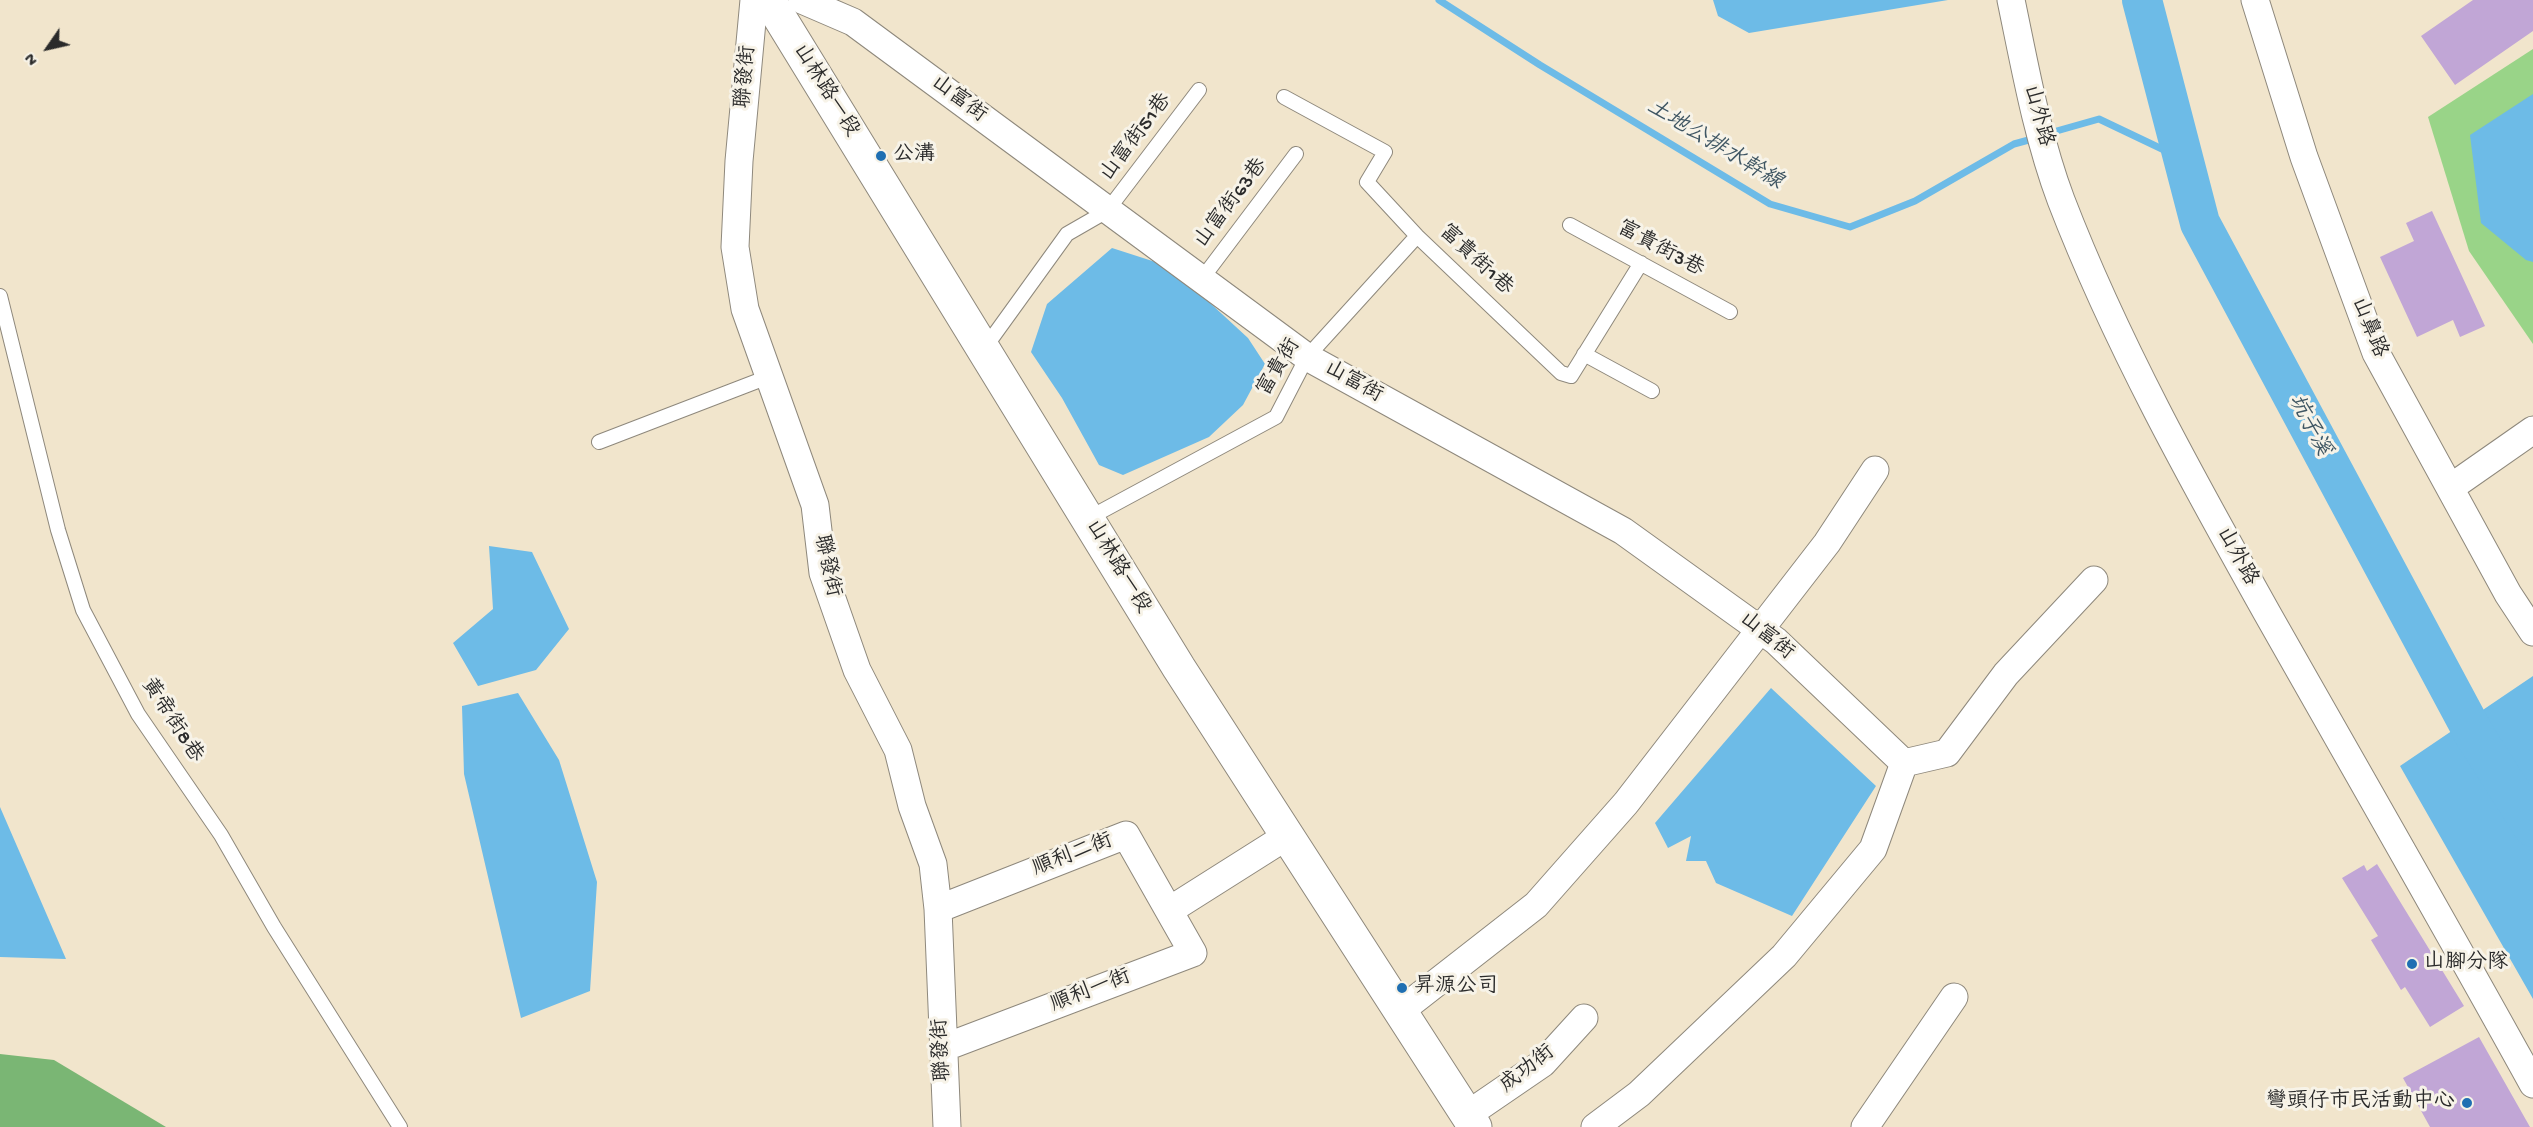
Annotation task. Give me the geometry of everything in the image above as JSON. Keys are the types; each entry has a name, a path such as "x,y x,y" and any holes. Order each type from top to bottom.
{"main road":[{"name":"山林路一段","path":"769,0 1088,519 1287,836 1471,1121"}],"street":[{"name":"聯發街","path":"754,0 739,161 735,247 745,309 815,505 823,573 856,670 898,750 912,806 933,864 938,909 947,1127"},
{"name":"山富街","path":"802,0 853,22 1307,357 1623,531 1776,642 1904,762"},
{"name":"山外路","path":"2011,0 2037,121 2060,198 2095,281 2149,393 2233,551 2533,1084"},
{"name":"山鼻路","path":"2255,0 2304,157 2376,353 2508,594 2533,632"},
{"path":"2450,488 2533,430"},
{"path":"1399,1012 1536,905 1626,803 1827,543 1875,470"},
{"path":"1595,1127 1639,1094 1784,956 1873,849 1904,762 1947,753 2006,674 2094,580"},
{"name":"順利二街","path":"938,909 1126,835 1170,910"},
{"path":"1170,910 1287,836"},
{"name":"順利一街","path":"943,1048 1193,953 1170,910"},
{"path":"1864,1127 1954,997"},
{"name":"成功街","path":"1471,1121 1544,1063 1584,1018"}],"lane":[{"name":"山富街51巷","path":"1107,211 1199,90"},
{"name":"富貴街1巷","path":"1284,96 1384,152 1367,182 1417,236 1561,373 1571,376 1641,263"},
{"name":"山富街63巷","path":"1201,280 1296,154"},
{"path":"984,350 1067,234 1107,211"},
{"name":"富貴街3巷","path":"1570,225 1730,312"},
{"name":"富貴街","path":"1088,519 1276,417 1307,357 1417,236"},
{"name":"黃帝街8巷","path":"0,296 58,530 83,610 138,714 221,835 274,927 400,1127"},
{"path":"1584,354 1652,391"},
{"path":"599,442 768,377"}],"green space":[{"path":"2533,49 2533,344 2469,251 2428,117"},
{"path":"0,1054 54,1060 166,1127 0,1127"}],"water":[{"path":"1713,0 1948,0 1749,33 1718,16"},
{"path":"2533,94 2533,262 2526,260 2481,223 2470,135"},
{"path":"1112,248 1171,267 1248,338 1265,364 1243,405 1209,437 1123,475 1099,465 1062,398 1031,352 1047,304"},
{"path":"489,546 532,552 569,629 536,670 478,686 453,643 493,609"},
{"path":"2533,676 2533,999 2400,766"},
{"path":"1771,688 1876,786 1792,916 1716,883 1706,861 1686,861 1691,836 1668,848 1655,823"},
{"path":"518,693 559,760 597,882 590,991 521,1018 464,774 462,706"},
{"path":"0,807 66,959 0,957"}],"building":[{"path":"2473,0 2533,0 2533,31 2455,85 2421,36"},
{"path":"2432,211 2485,326 2460,337 2453,320 2417,337 2380,257 2414,241 2406,223"},
{"name":"山腳分隊","path":"2377,864 2464,1006 2430,1027 2405,987 2401,990 2371,940 2378,936 2342,878 2364,865 2367,871"},
{"name":"彎頭仔市民活動中心","path":"2479,1037 2530,1127 2430,1127 2403,1078"}],"waterway":[{"name":"土地公排水幹線","path":"1439,0 1540,65 1770,204 1850,227 1915,201 2014,144 2036,138"},
{"name":"坑子溪","path":"2142,0 2200,223 2474,734 2533,827"},
{"name":"土地公排水幹線","path":"2046,134 2099,119 2183,159"}],"place":[{"name":"公溝","path":"881,156"},
{"name":"山腳分隊","path":"2412,964"},
{"name":"昇源公司","path":"1402,988"},
{"name":"彎頭仔市民活動中心","path":"2467,1103"}]}
